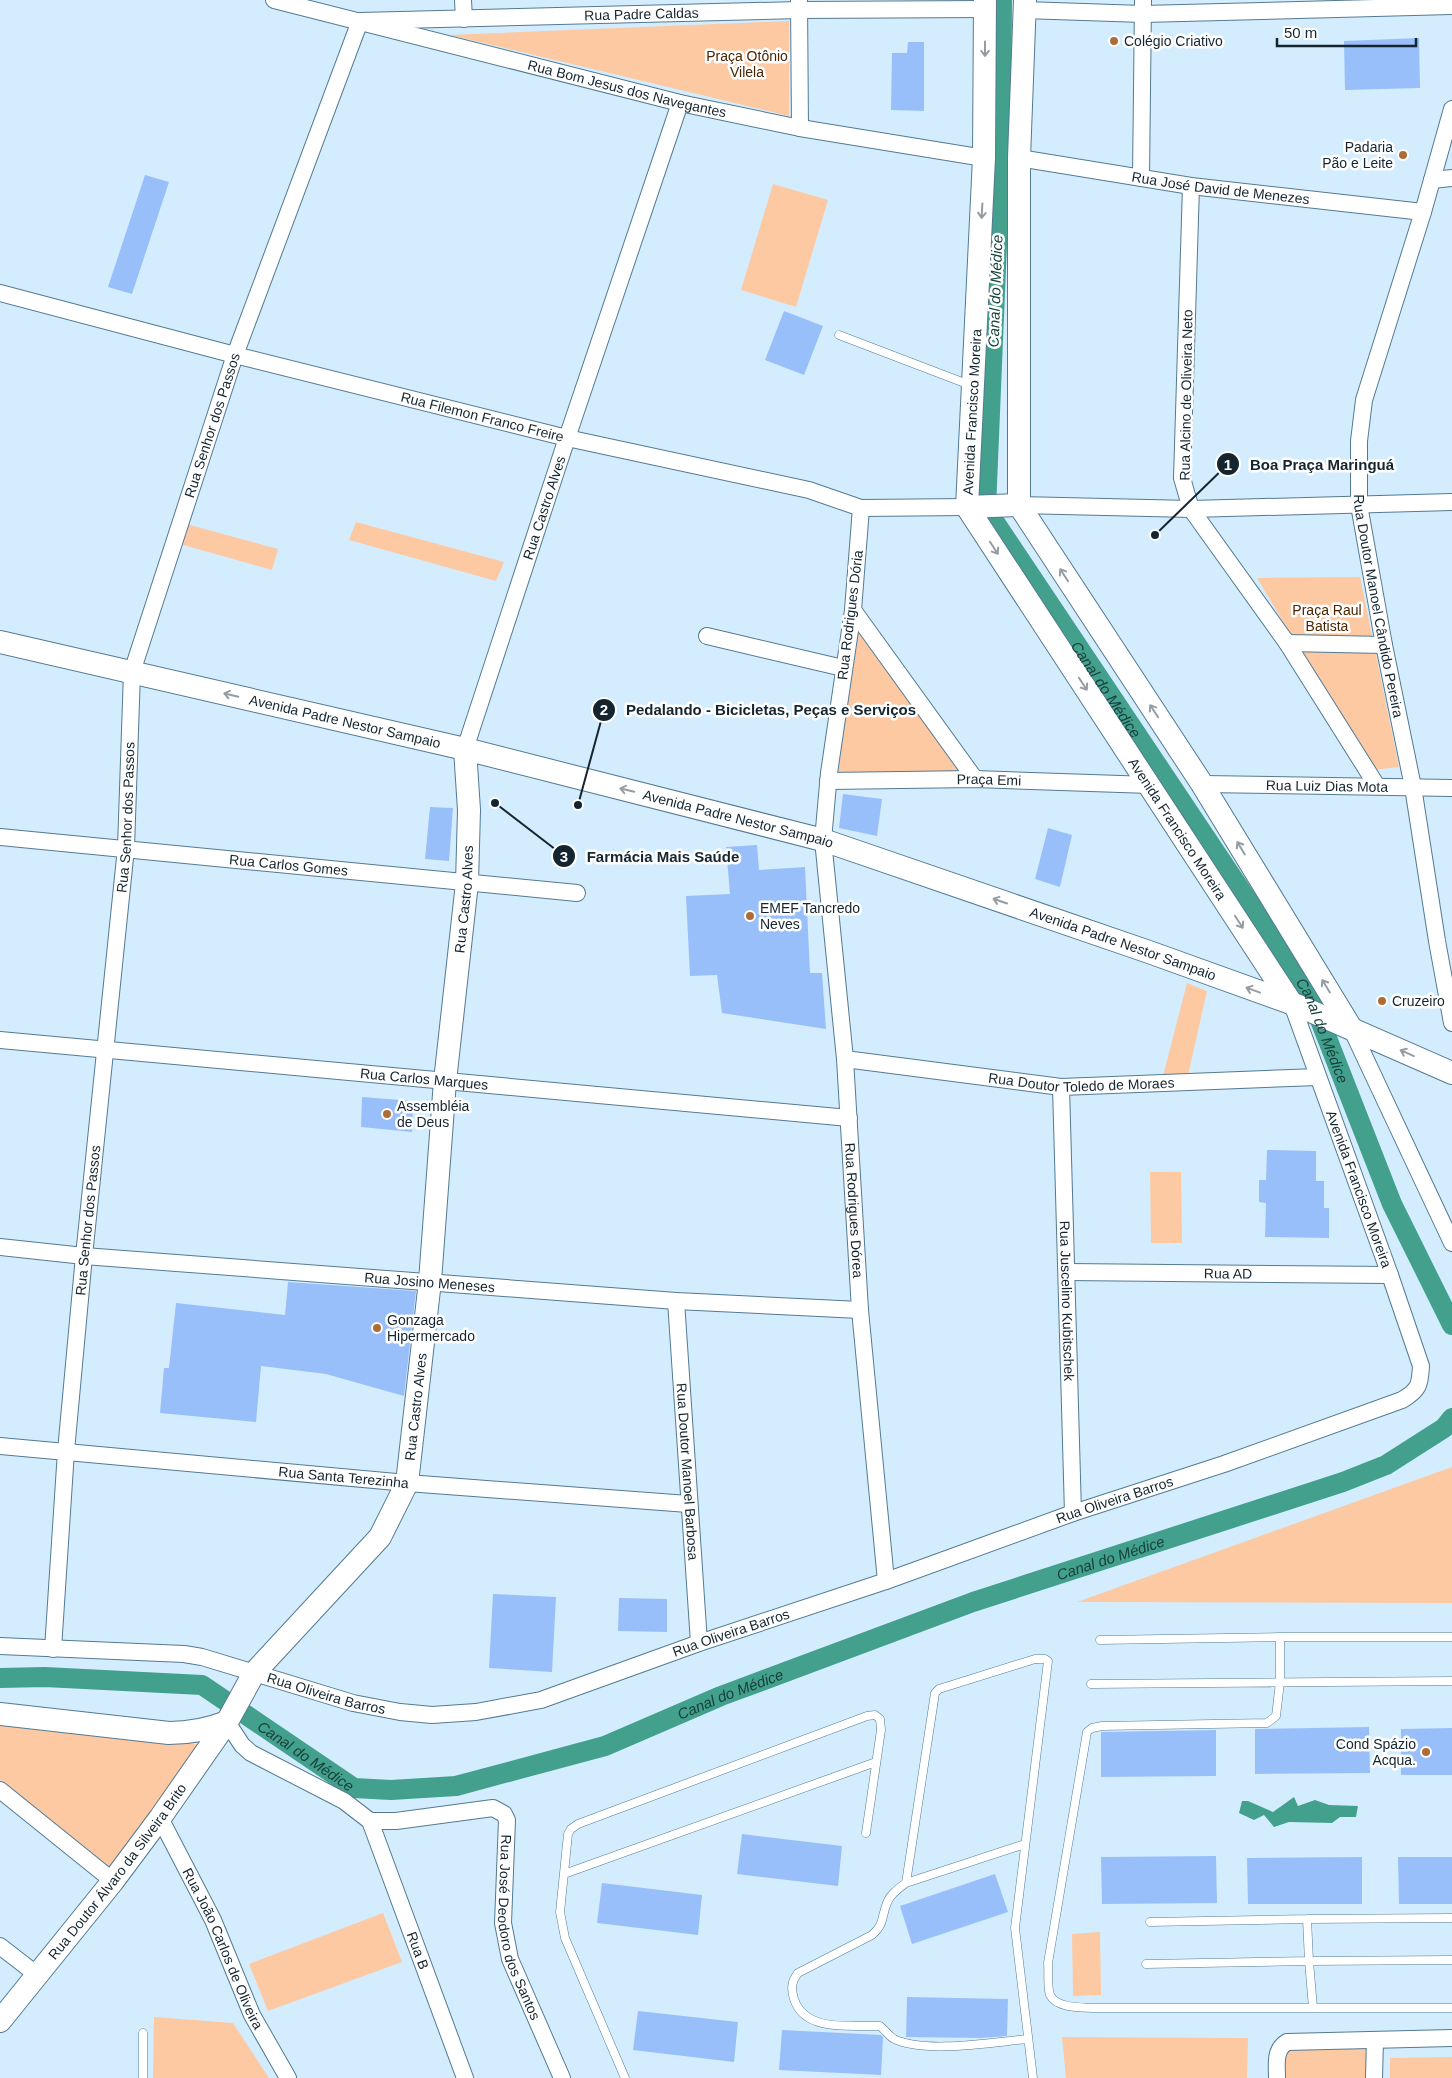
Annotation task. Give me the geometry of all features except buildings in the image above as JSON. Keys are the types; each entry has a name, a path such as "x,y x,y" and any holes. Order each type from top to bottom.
{"street":[{"name":"Rua Bom Jesus dos Navegantes","path":"274,0 680,103 800,128 984,158"},
{"path":"463,0 464,19"},
{"name":"Rua Padre Caldas","path":"360,21 464,19 799,5 985,4"},
{"name":"Avenida Francisco Moreira","path":"985,4 984,158 972,386 969,507 1295,1005 1318,1077 1421,1366"},
{"path":"799,5 800,128"},
{"path":"1452,6 1143,7 1025,5 1019,158 1017,506 1202,784 1348,1026 1452,1244"},
{"path":"1141,178 1143,7"},
{"name":"Rua Senhor dos Passos","path":"53,1649 66,1451 104,1050 126,848 132,672 235,355 360,21"},
{"name":"Rua Castro Alves","path":"253,1676 380,1538 408,1483 430,1281 445,1081 467,883 469,810 465,749 680,103"},
{"name":"Rua Doutor Manoel Cândido Pereira","path":"1452,109 1423,212 1364,400 1358,441 1358,505 1413,787 1452,1023"},
{"name":"Rua José David de Menezes","path":"1019,158 1191,186 1423,212"},
{"path":"1432,180 1452,178"},
{"name":"Rua Alcino de Oliveira Neto","path":"1191,186 1182,478 1191,509 1287,643 1377,786"},
{"name":"Rua Filemon Franco Freire","path":"0,293 235,355 567,438 809,490 861,508 969,507"},
{"path":"969,507 1191,509 1452,502"},
{"name":"Rua Rodrigues Dória","path":"822,840 828,781 852,610 861,508"},
{"path":"852,610 975,779"},
{"path":"707,636 843,668"},
{"name":"Avenida Padre Nestor Sampaio","path":"0,642 465,749 822,840 1149,952 1295,1005 1348,1026 1452,1073"},
{"path":"1287,643 1384,645"},
{"name":"Praça Emi","path":"828,781 975,779 1150,785"},
{"name":"Rua Luiz Dias Mota","path":"1202,784 1452,788"},
{"name":"Rua Carlos Gomes","path":"0,837 577,893"},
{"name":"Rua Rodrigues Dórea","path":"822,840 845,1059 860,1310 886,1581"},
{"name":"Rua Carlos Marques","path":"0,1040 849,1118"},
{"name":"Rua Doutor Toledo de Moraes","path":"845,1059 1061,1087 1318,1077"},
{"name":"Rua Juscelino Kubitschek","path":"1061,1087 1073,1513"},
{"name":"Rua Josino Meneses","path":"0,1247 84,1256 676,1301 860,1310"},
{"name":"Rua AD","path":"1067,1272 1390,1275"},
{"name":"Rua Doutor Manoel Barbosa","path":"676,1301 698,1643"},
{"name":"Rua Oliveira Barros","path":"0,1646 202,1656 253,1676 353,1703 400,1712 432,1714 476,1712 541,1700 698,1643 886,1581 1073,1513 1224,1464 1402,1400 1417,1389 1421,1366"},
{"name":"Rua Santa Terezinha","path":"0,1446 408,1483 688,1504"},
{"name":"Rua Doutor Álvaro da Silveira Brito","path":"0,2021 36,1974 113,1881 160,1818 228,1719 253,1676"},
{"path":"0,1714 169,1733 199,1731 228,1719 242,1745 251,1752 344,1801 370,1821"},
{"path":"0,1790 113,1881"},
{"name":"Rua José Deodoro dos Santos","path":"370,1821 396,1821 493,1808 504,1814 507,1820 503,1924 510,1959 562,2078"},
{"name":"Rua João Carlos de Oliveira","path":"160,1818 213,1920 252,2015 288,2078"},
{"name":"Rua B","path":"370,1821 465,2078"},
{"path":"0,1946 36,1974"},
{"path":"1278,2078 1277,2054 1281,2046 1287,2042 1452,2038"},
{"path":"1374,2078 1375,2040"}],"lane":[{"path":"839,335 972,386"},
{"path":"1280,1637 1280,1682 1276,1716 1267,1723 1102,1726 1092,1728 1087,1732 1048,1963 1050,1995 1055,2001 1069,2006 1095,2008 1452,2008"},
{"path":"1100,1640 1452,1637"},
{"path":"906,1883 935,1693 939,1689 1035,1659 1045,1659 1049,1665 1015,1928 1033,2078"},
{"path":"1091,1684 1452,1681"},
{"path":"625,2078 565,1938 560,1912 568,1834 571,1829 578,1824 867,1716 875,1715 880,1719 881,1730 866,1833"},
{"path":"564,1874 876,1762"},
{"path":"1025,1844 906,1883 893,1893 886,1904 880,1929 798,1974 793,1980 791,1991 796,2007 810,2019 822,2024 880,2026 894,2038 915,2044 945,2046 1028,2039"},
{"path":"1150,1922 1452,1918"},
{"path":"1307,1920 1313,2008"},
{"path":"1146,1964 1452,1960"},
{"path":"143,2033 143,2078"}],"green space":[{"name":"Praça Otônio Vilela","path":"789,21 789,116 450,35"},
{"path":"773,184 828,200 796,307 741,290"},
{"path":"356,522 504,562 496,581 349,540"},
{"path":"186,524 278,549 272,570 180,544"},
{"name":"Praça Raul Batista","path":"1360,577 1399,767 1372,770 1257,578"},
{"path":"857,631 961,771 838,774"},
{"path":"1187,983 1207,991 1188,1075 1163,1076"},
{"path":"1150,1172 1181,1172 1182,1243 1151,1243"},
{"path":"1452,1467 1452,1603 1077,1602"},
{"path":"0,1723 174,1744 201,1744 110,1869 0,1780"},
{"path":"383,1913 402,1962 268,2011 249,1964"},
{"path":"1100,1932 1101,1995 1073,1996 1072,1934"},
{"path":"154,2017 233,2023 269,2078 153,2078"},
{"path":"1062,2037 1248,2038 1247,2078 1066,2078"},
{"path":"1372,2045 1372,2078 1282,2078 1282,2056 1290,2046"},
{"path":"1452,2057 1452,2078 1390,2078 1390,2058"}],"shaded area":[{"path":"1294,1797 1298,1806 1315,1800 1329,1805 1358,1806 1356,1817 1340,1817 1332,1823 1289,1822 1274,1827 1264,1815 1254,1820 1239,1813 1242,1801 1248,1801 1273,1812"}],"waterway":[{"name":"Canal do Médice","path":"1002,0 1001,148 986,509 1309,992 1392,1204 1452,1325"},
{"name":"Canal do Médice","path":"0,1678 45,1677 202,1685 354,1788 391,1790 456,1786 605,1746 721,1696 973,1602 1343,1482 1386,1465 1444,1428 1452,1418"}],"place":[{"name":"Colégio Criativo","path":"1114,41"},
{"name":"Padaria Pão e Leite","path":"1403,155"},
{"name":"Boa Praça Maringuá","path":"1155,535"},
{"name":"Farmácia Mais Saúde","path":"495,803"},
{"name":"Pedalando - Bicicletas, Peças e Serviços","path":"578,805"},
{"name":"EMEF Tancredo Neves","path":"750,916"},
{"name":"Cruzeiro","path":"1382,1001"},
{"name":"Assembléia de Deus","path":"387,1114"},
{"name":"Gonzaga Hipermercado","path":"377,1328"},
{"name":"Cond Spázio Acqua.","path":"1426,1752"}]}
